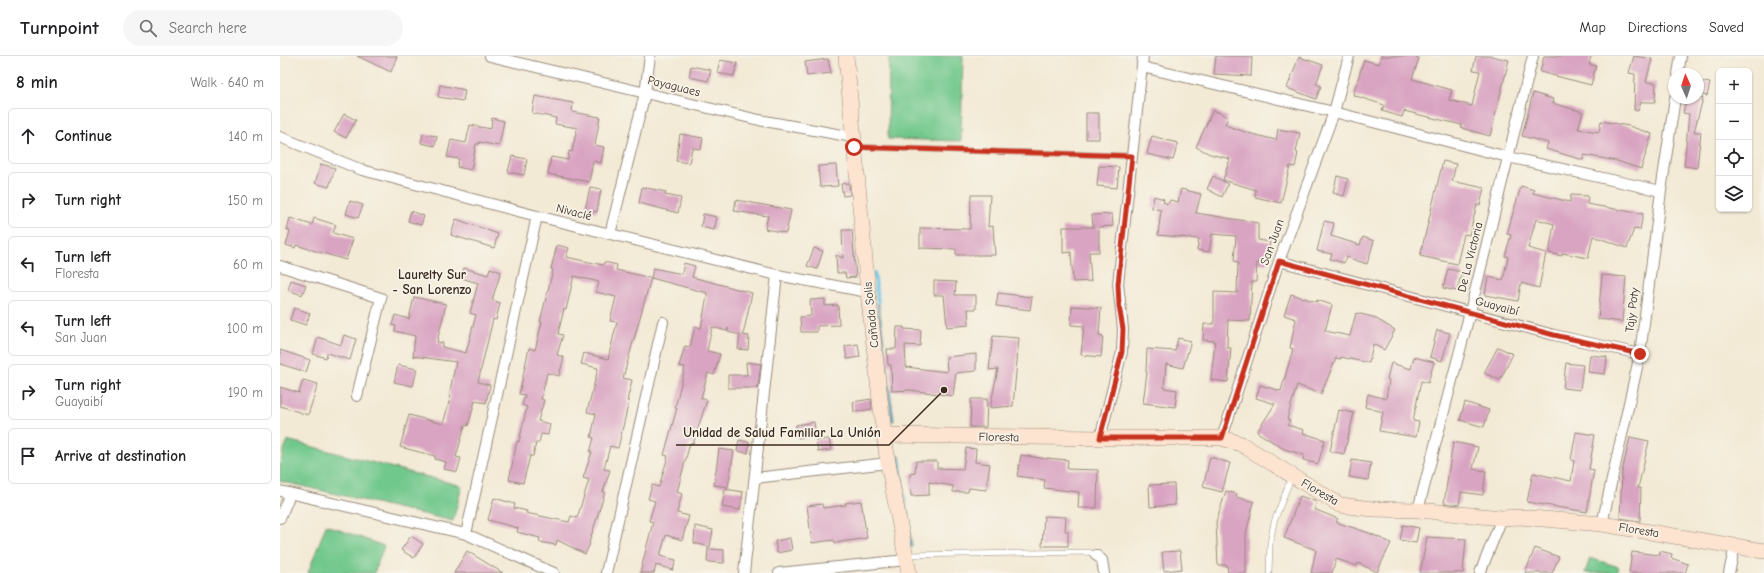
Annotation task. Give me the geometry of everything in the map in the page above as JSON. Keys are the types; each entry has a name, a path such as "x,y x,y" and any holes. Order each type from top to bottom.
{"street":[{"name":"Payaguaes","path":"490,56 853,142"},
{"path":"610,234 645,93 650,56"},
{"name":"Cañada Solis","path":"846,56 868,292 884,435 907,563"},
{"path":"1100,438 1122,352 1123,329 1119,306 1118,284 1143,56"},
{"name":"San Juan","path":"1222,438 1279,261 1334,112 1349,56"},
{"name":"De La Victoria","path":"1418,510 1470,312 1533,56"},
{"path":"1679,68 1681,56"},
{"path":"1142,67 1334,112 1508,157 1660,192"},
{"name":"Tajy Poty","path":"1602,524 1640,354 1660,192 1674,104"},
{"name":"Nivaclé","path":"280,137 362,170 537,216 777,275 868,292"},
{"path":"466,534 537,216"},
{"name":"Guayaibí","path":"1279,261 1554,335 1640,354"},
{"path":"280,266 381,298 356,396"},
{"path":"744,573 777,275"},
{"path":"606,573 663,322"},
{"name":"Floresta","path":"884,435 1222,438 1241,444 1340,505 1372,509 1418,510 1502,518 1520,517 1602,524 1764,551"},
{"path":"755,478 888,463"},
{"path":"280,518 285,492 466,534 554,573"},
{"path":"1480,573 1502,518"},
{"path":"1729,573 1734,545"},
{"path":"1096,554 1102,560 1104,573"},
{"path":"779,573 907,563"}],"lane":[{"path":"853,142 1132,156"},
{"path":"1269,573 1270,543 1274,522 1292,476"},
{"path":"907,563 1089,552 1096,554"}],"green space":[{"path":"889,56 963,56 961,141 888,139"},
{"path":"287,440 462,486 453,521 280,481 280,464"},
{"path":"326,525 384,546 374,573 308,573"},
{"path":"1590,558 1619,567 1617,573 1585,573"}],"water":[{"path":"876,297 878,297 894,421 892,421"},
{"path":"897,456 900,456 912,547 910,547"}],"building":[{"path":"357,56 397,56 391,72"},
{"path":"1216,56 1252,56 1251,76 1214,74"},
{"path":"1381,56 1411,56 1419,58 1412,79 1452,90 1449,100 1472,106 1480,71 1473,70 1476,56 1491,56 1509,60 1490,136 1461,128 1462,125 1404,111 1402,117 1382,111 1384,105 1353,95 1364,60 1379,64"},
{"path":"1544,56 1591,56 1589,64 1596,66 1591,85 1540,72"},
{"path":"1634,56 1652,59 1646,82 1656,83 1655,102 1641,102 1638,111 1634,110 1635,74 1629,73"},
{"path":"1299,57 1323,65 1316,84 1321,86 1316,99 1287,88"},
{"path":"828,59 831,73 807,76 805,62"},
{"path":"720,60 737,63 734,76 717,73"},
{"path":"691,66 711,70 708,81 689,77"},
{"path":"1704,82 1710,83 1707,96 1704,95"},
{"path":"440,85 465,90 463,101 438,97"},
{"path":"1533,93 1553,99 1552,103 1583,112 1578,129 1599,132 1601,121 1629,126 1652,134 1641,169 1617,161 1584,155 1583,160 1546,149 1548,143 1522,136"},
{"path":"535,96 573,103 572,112 600,117 595,145 604,147 601,163 593,161 589,182 548,174 551,157 568,160 569,151 572,152 577,128 555,124 556,118 532,113"},
{"path":"1685,104 1701,104 1694,132 1701,132 1697,168 1684,166 1689,114 1683,113"},
{"path":"1213,110 1228,117 1225,125 1248,133 1276,140 1278,129 1300,133 1295,167 1290,166 1281,203 1255,197 1256,190 1223,180 1230,159 1210,154 1196,147"},
{"path":"1086,113 1099,113 1099,139 1086,139"},
{"path":"344,114 356,120 346,138 334,132"},
{"path":"492,118 504,121 499,146 479,142 479,144 476,144 471,170 457,167 459,159 447,157 451,140 466,143 470,125 491,129"},
{"path":"423,134 437,136 435,146 421,143"},
{"path":"680,134 703,138 701,149 692,148 689,163 676,161"},
{"path":"1152,136 1178,143 1173,160 1147,154"},
{"path":"512,156 527,159 524,175 508,172"},
{"path":"1443,161 1456,164 1452,181 1484,188 1480,205 1477,205 1469,235 1464,234 1457,264 1420,256"},
{"path":"321,164 335,168 329,187 315,183"},
{"path":"836,165 838,186 820,187 818,166"},
{"path":"1099,166 1119,167 1117,188 1097,186"},
{"path":"1213,176 1228,184 1222,197 1207,189"},
{"path":"1337,176 1348,179 1344,196 1333,193"},
{"path":"849,183 850,195 843,196 841,184"},
{"path":"1521,186 1534,190 1533,193 1570,202 1571,195 1588,196 1587,204 1643,214 1640,230 1634,229 1627,248 1593,236 1588,258 1562,253 1562,256 1549,253 1554,224 1536,219 1528,248 1546,253 1539,288 1521,283 1518,301 1485,295 1488,277 1503,280 1508,257 1505,256 1511,235 1507,234"},
{"path":"590,187 601,189 597,212 585,210"},
{"path":"642,187 666,192 665,195 681,198 678,213 639,203"},
{"path":"1181,189 1201,194 1196,213 1258,223 1258,240 1270,242 1267,264 1257,263 1256,282 1252,282 1250,321 1228,320 1227,348 1231,348 1228,382 1211,380 1215,341 1203,340 1204,324 1214,324 1214,292 1237,293 1238,262 1234,261 1236,236 1212,234 1209,252 1197,250 1199,239 1158,235 1161,210 1152,208 1154,196 1164,199 1163,202 1168,204 1170,200 1178,202"},
{"path":"971,195 990,195 988,227 993,226 995,255 956,255 956,249 920,248 920,228 970,229"},
{"path":"736,200 791,210 786,233 765,229 768,216 734,211"},
{"path":"350,201 363,205 358,218 346,214"},
{"path":"411,211 424,216 421,225 408,221"},
{"path":"703,214 717,217 714,230 701,227"},
{"path":"1112,214 1113,226 1099,227 1099,252 1089,252 1091,281 1073,282 1071,252 1063,253 1063,227 1093,227 1092,215"},
{"path":"290,218 312,225 314,218 336,225 333,233 353,239 346,260 296,245 295,248 286,245 290,231 287,230"},
{"path":"456,219 498,234 494,248 451,235"},
{"path":"1324,221 1334,223 1331,236 1360,245 1363,237 1374,241 1367,264 1346,257 1344,263 1330,259 1332,254 1317,251"},
{"path":"842,230 852,230 856,277 846,278 845,273 837,273 836,255 843,258"},
{"path":"557,245 569,248 566,257 603,265 604,262 617,265 616,270 651,278 623,378 632,380 627,401 629,401 618,448 610,446 604,469 610,470 603,492 605,492 589,543 590,544 585,554 557,540 556,545 539,542 540,538 517,532 518,528 488,520 494,498 515,504 514,508 527,511 526,513 569,522 571,516 577,518 589,480 583,478 592,452 590,452 594,438 591,437 596,414 587,412 598,368 581,364 584,353 608,359 617,322 610,321 616,297 596,292 599,282 574,276 566,310 564,309 558,334 563,335 557,355 564,357 559,376 547,373 541,399 544,400 538,421 550,424 548,435 541,434 539,443 536,443 533,456 530,456 523,483 509,480 517,441 519,442 527,407 522,405 525,395 519,394 529,348 535,350 542,322 540,322 553,270 551,269"},
{"path":"814,248 823,251 817,269 807,266"},
{"path":"684,263 695,266 692,277 752,293 743,335 749,336 748,350 738,349 740,335 728,332 728,328 727,331 712,327 707,351 720,354 714,375 708,373 701,398 707,400 693,444 690,443 677,492 682,494 677,513 689,516 682,540 666,535 660,556 676,560 673,570 656,565 654,573 640,573 653,522 649,521 655,501 648,499 652,485 659,487 668,456 664,455 677,408 675,408 685,367 679,366 685,346 690,347 695,326 701,328 707,296 707,293 651,278 653,268 682,274"},
{"path":"464,268 488,275 490,268 501,272 492,300 500,303 496,320 493,319 478,382 490,385 486,403 475,401 468,426 465,425 456,457 461,458 457,472 444,469 446,462 435,459 435,456 400,447 409,415 443,424 451,395 449,395 456,362 413,356 415,336 395,331 396,326 392,325 395,315 409,319 414,297 446,304 437,342 443,343 442,347 466,353 476,315 470,313 478,283 461,278"},
{"path":"1448,269 1462,272 1457,291 1443,288"},
{"path":"1602,275 1626,277 1622,322 1598,319"},
{"path":"291,280 306,285 302,295 288,290"},
{"path":"934,281 956,282 955,295 976,295 976,309 968,309 969,325 947,327 944,295 934,295"},
{"path":"998,293 1032,297 1030,310 996,306"},
{"path":"1291,294 1332,305 1325,331 1350,336 1356,313 1373,317 1395,330 1384,350 1373,344 1369,363 1341,357 1341,359 1336,358 1321,394 1297,385 1287,419 1290,421 1287,425 1304,430 1303,433 1325,440 1318,464 1303,460 1304,455 1284,449 1257,432 1275,404 1256,398 1260,385 1281,391 1293,349 1290,348 1296,319 1284,315"},
{"path":"825,299 825,306 838,305 839,325 817,326 817,332 801,332 800,317 811,316 810,300"},
{"path":"1072,306 1101,308 1099,335 1103,336 1101,357 1081,355 1084,326 1071,325"},
{"path":"294,308 310,313 306,325 290,320"},
{"path":"897,327 921,330 920,346 905,345 906,367 947,372 946,357 976,354 976,371 956,373 953,396 910,390 892,391 891,365 888,365 887,349 896,349"},
{"path":"1437,330 1450,333 1442,361 1430,357"},
{"path":"344,335 356,339 350,360 327,353 326,358 313,354 318,337 341,345"},
{"path":"993,336 1019,338 1013,406 990,408 998,369 989,370"},
{"path":"1178,338 1191,341 1183,368 1166,364 1164,388 1177,390 1175,407 1143,403 1147,372 1147,349 1175,351"},
{"path":"858,344 860,357 847,359 845,346"},
{"path":"1498,347 1513,354 1500,380 1484,373"},
{"path":"280,350 310,360 306,372 280,364"},
{"path":"1590,355 1607,357 1605,374 1588,372"},
{"path":"1414,357 1434,362 1428,383 1421,381 1413,421 1419,422 1416,437 1379,431 1383,412 1365,407 1368,394 1386,399 1389,380 1387,379 1391,363 1411,369"},
{"path":"746,362 761,364 758,388 728,388 728,375 747,375"},
{"path":"1566,363 1583,365 1580,390 1563,388"},
{"path":"398,365 417,369 413,386 394,382"},
{"path":"303,380 318,384 308,415 280,406 280,387 299,393"},
{"path":"871,399 872,409 854,412 853,402"},
{"path":"971,399 987,399 986,427 970,427"},
{"path":"1465,402 1489,410 1484,427 1460,420"},
{"path":"1339,410 1354,413 1344,454 1330,451"},
{"path":"814,422 816,435 798,438 796,425"},
{"path":"1576,432 1595,435 1589,469 1594,470 1587,512 1527,502 1533,473 1571,481 1574,461 1571,460"},
{"path":"1630,437 1649,441 1638,488 1641,488 1640,521 1620,518 1622,472"},
{"path":"829,439 831,450 818,452 816,440"},
{"path":"739,440 749,442 748,453 737,451"},
{"path":"1453,442 1478,447 1473,469 1486,471 1483,495 1461,492 1459,505 1444,503"},
{"path":"966,448 976,449 975,462 990,464 986,490 969,488 968,492 953,492 953,486 929,482 929,495 911,496 910,474 915,473 916,461 937,461 937,468 963,469"},
{"path":"719,449 734,451 728,487 714,485"},
{"path":"1021,455 1047,459 1068,460 1067,469 1098,470 1097,508 1078,508 1079,492 1044,488 1045,480 1017,476"},
{"path":"1210,457 1230,463 1222,492 1203,487"},
{"path":"1352,460 1371,463 1368,480 1349,477"},
{"path":"1174,484 1175,505 1150,507 1149,485"},
{"path":"725,489 743,492 740,510 722,507"},
{"path":"1226,491 1237,494 1236,497 1254,502 1246,533 1246,573 1228,573 1227,565 1218,565 1216,522"},
{"path":"1300,496 1317,502 1314,509 1338,519 1336,522 1369,533 1391,543 1377,572 1358,563 1357,566 1336,559 1332,573 1311,573 1316,550 1284,538"},
{"path":"861,501 867,538 835,543 834,540 812,543 807,506 822,504 823,508 846,505 845,503"},
{"path":"1044,516 1066,517 1065,531 1068,531 1068,546 1042,546"},
{"path":"1403,525 1419,528 1416,543 1400,540"},
{"path":"695,526 713,530 710,547 694,543"},
{"path":"411,536 423,544 414,558 401,550"},
{"path":"1427,537 1466,539 1463,573 1420,573"},
{"path":"790,538 792,550 777,553 775,541"},
{"path":"1535,548 1559,557 1552,573 1525,573"},
{"path":"708,549 724,550 724,563 707,562"},
{"path":"467,551 503,573 454,573"},
{"path":"1180,551 1182,569 1164,571 1162,552"},
{"path":"1660,551 1672,554 1671,558 1688,564 1685,573 1629,573 1632,552 1660,555"}],"waterway":[{"path":"874,273 878,302"}],"place":[{"name":"Unidad de Salud Familiar La Unión","path":"944,390"}],"district":[{"name":"Laurelty Sur - San Lorenzo","path":"432,282"}],"route":[{"path":"854,147 1132,156 1118,284 1119,306 1123,329 1122,352 1100,438 1222,438 1279,261 1554,335 1640,354"}]}
